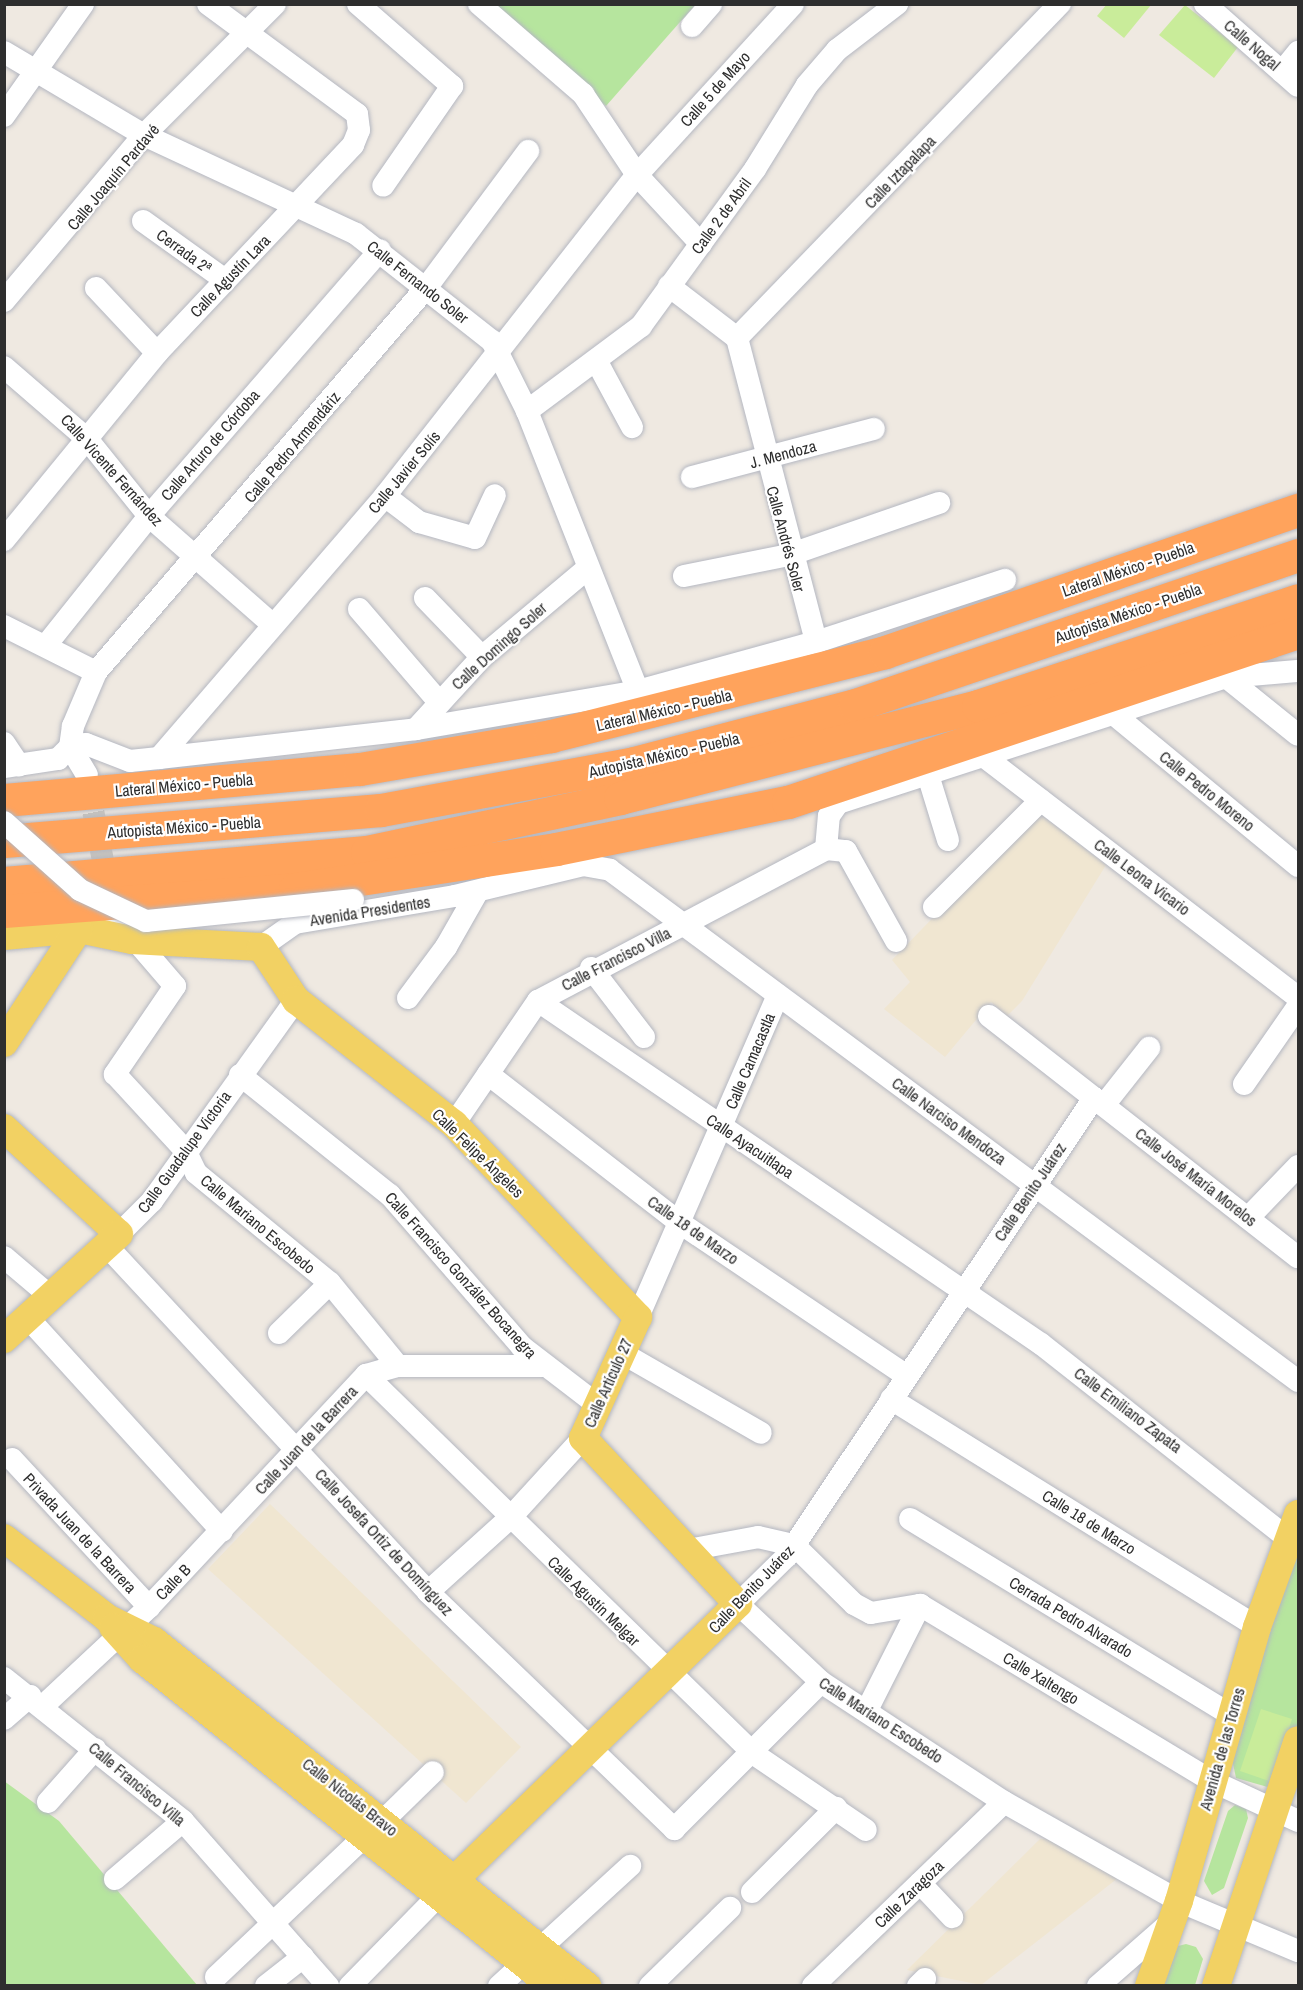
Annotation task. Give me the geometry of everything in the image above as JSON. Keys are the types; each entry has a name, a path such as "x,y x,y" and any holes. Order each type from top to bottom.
{"highway":[{"name":"Lateral México - Puebla","path":"4,800 360,769 573,731 885,652 1299,510"},
{"name":"Autopista México - Puebla","path":"4,841 381,810 634,763 855,705 1299,555"},
{"name":"Autopista México - Puebla","path":"4,883 367,852 620,798 978,706 1299,600"},
{"path":"4,911 295,889 596,854 788,802 1290,636"}],"main road":[{"path":"4,936 79,929 132,940 261,947"},
{"path":"4,1043 16,1014 79,929"},
{"name":"Calle Felipe Ángeles","path":"261,947 296,1000 454,1124 638,1317"},
{"name":"Calle Josefa Ortiz de Domínguez","path":"4,1128 112,1239"},
{"name":"Calle Guadalupe Victoria","path":"4,1339 112,1239"},
{"name":"Calle Artículo 27","path":"583,1438 638,1317"},
{"name":"Calle Mariano Escobedo","path":"583,1438 738,1604"},
{"name":"Avenida de las Torres","path":"1149,1986 1175,1912 1257,1627 1295,1532"},
{"name":"Calle Nicolás Bravo","path":"4,1538 119,1628 154,1641 373,1829 533,1955 587,1986"},
{"name":"Calle Benito Juárez","path":"448,1888 738,1604"},
{"path":"1216,1986 1237,1926 1287,1816 1299,1740"},
{"name":"Calle Nicolás Bravo","path":"533,1955 552,1986"}],"street":[{"path":"4,116 38,76 83,4"},
{"path":"208,4 249,33"},
{"name":"Calle Joaquín Pardavé","path":"4,302 144,135 249,33 275,4"},
{"path":"358,4 452,86 383,186"},
{"path":"478,4 583,94 637,175 702,243"},
{"path":"692,26 711,4"},
{"name":"Calle 5 de Mayo","path":"637,175 793,4"},
{"name":"Calle 2 de Abril","path":"527,411 597,362 641,326 702,243 807,85 837,50 897,4"},
{"name":"Calle Iztapalapa","path":"737,338 1060,4"},
{"name":"Calle Nogal","path":"1205,4 1290,79"},
{"name":"Calle Agustín Lara","path":"4,540 157,353 353,145 359,130 357,114 249,33"},
{"name":"Calle Fernando Soler","path":"4,52 38,76 144,135 380,250 501,354 527,411 638,691"},
{"path":"1290,79 1299,52"},
{"name":"Calle Pedro Armendáriz","path":"70,747 73,726 96,672 198,559 426,288 528,151"},
{"name":"Calle Javier Solís","path":"159,759 271,623 385,496 501,354 637,175"},
{"name":"Cerrada 2ª","path":"143,221 225,280"},
{"name":"Calle Arturo de Córdoba","path":"46,644 148,516 380,250"},
{"path":"669,286 737,338"},
{"path":"96,288 157,353"},
{"name":"Calle Andrés Soler","path":"737,338 789,555 816,642"},
{"path":"597,362 632,427"},
{"name":"Calle Vicente Fernández","path":"4,367 87,439 148,516 271,623"},
{"name":"J. Mendoza","path":"692,477 765,460 874,429"},
{"path":"385,496 418,522 475,538 495,495"},
{"path":"684,576 789,555 939,504"},
{"name":"Calle Domingo Soler","path":"416,729 482,657 588,568"},
{"path":"4,743 12,766 58,759 70,747 86,744 130,760 159,759 416,729 638,691 816,642 1005,580"},
{"path":"425,598 482,657"},
{"path":"359,609 439,702"},
{"path":"4,626 46,644 96,672"},
{"path":"896,941 846,850 826,849 829,816 838,803 1116,716 1226,677 1299,671"},
{"path":"1226,677 1299,735"},
{"name":"Calle Pedro Moreno","path":"1116,716 1299,866"},
{"path":"70,747 87,775"},
{"name":"Calle Leona Vicario","path":"986,758 1299,997"},
{"path":"927,775 948,840"},
{"path":"934,907 1041,800"},
{"path":"4,822 80,890 146,921 346,908"},
{"name":"Calle Francisco Villa","path":"454,1124 538,1001 591,968 683,925 826,849"},
{"name":"Avenida Presidentes","path":"261,947 295,924 346,908 422,903 478,891 596,854"},
{"name":"Calle Narciso Mendoza","path":"596,854 683,925 1299,1381"},
{"path":"408,998 446,947 478,891"},
{"path":"113,914 132,940"},
{"name":"Calle Mariano Escobedo","path":"132,940 175,986 115,1074 185,1150 196,1173 330,1283 398,1366"},
{"path":"591,968 644,1037"},
{"name":"Calle Camacastla","path":"722,1128 778,995"},
{"name":"Calle Guadalupe Victoria","path":"112,1239 152,1200 185,1150 296,1000"},
{"name":"Calle Ayacuitlapa","path":"538,1001 963,1291"},
{"path":"1244,1084 1299,1006"},
{"name":"Calle José María Morelos","path":"989,1016 1299,1257"},
{"name":"Calle Benito Juárez","path":"738,1604 794,1545 1035,1184 1099,1102 1149,1048"},
{"name":"Calle 18 de Marzo","path":"488,1074 680,1223 907,1376"},
{"name":"Calle Francisco González Bocanegra","path":"240,1075 390,1195 545,1366 599,1406"},
{"name":"Calle Artículo 27","path":"638,1317 722,1128"},
{"path":"1248,1218 1299,1166"},
{"name":"Calle Josefa Ortiz de Domínguez","path":"112,1239 296,1448 428,1592 674,1829 754,1754"},
{"path":"4,1257 50,1296"},
{"path":"279,1333 330,1283"},
{"name":"Calle Emiliano Zapata","path":"963,1291 1041,1344 1295,1532"},
{"path":"28,1318 222,1531"},
{"path":"622,1353 760,1433"},
{"name":"Calle Juan de la Barrera","path":"222,1531 296,1448 366,1376 398,1366 545,1366"},
{"name":"Calle Agustín Melgar","path":"366,1376 668,1674 754,1754 866,1830"},
{"name":"Calle 18 de Marzo","path":"891,1399 1257,1627"},
{"name":"Calle Artículo 27","path":"428,1592 510,1518 583,1438"},
{"name":"Privada Juan de la Barrera","path":"12,1459 149,1607"},
{"name":"Cerrada Pedro Alvarado","path":"910,1519 1232,1715"},
{"name":"Calle B","path":"4,1719 36,1701 119,1628 149,1607 222,1531"},
{"path":"688,1550 758,1538 794,1545 854,1604 871,1613 920,1605"},
{"name":"Calle Mariano Escobedo","path":"738,1604 821,1682 1175,1912 1237,1926 1298,1954"},
{"path":"867,1710 920,1605"},
{"name":"Calle Xaltengo","path":"920,1605 1212,1781 1287,1816"},
{"name":"Calle Francisco Villa","path":"4,1678 36,1701 183,1821 328,1986"},
{"path":"754,1754 821,1682"},
{"path":"48,1802 95,1749"},
{"path":"216,1977 433,1772"},
{"name":"Calle Zaragoza","path":"813,1986 1004,1802"},
{"path":"752,1892 836,1808"},
{"path":"115,1879 183,1821"},
{"path":"499,1986 630,1866"},
{"path":"920,1883 952,1917"},
{"name":"Calle Benito Juárez","path":"350,1986 448,1888"},
{"path":"650,1986 730,1908"},
{"path":"1098,1986 1175,1912"},
{"path":"266,1986 303,1957"}],"shaded area":[{"path":"1036,811 1106,865 1022,1001 1007,1016 991,1002 945,1057 884,1009 910,982 892,960"},
{"path":"270,1504 521,1747 466,1803 208,1569"},
{"path":"1057,1838 1118,1878 981,1985 907,1970 1040,1839"}],"green space":[{"path":"1107,4 1151,5 1124,38 1097,16"},
{"path":"497,5 695,5 606,106"},
{"path":"1185,5 1238,47 1214,78 1159,35"},
{"path":"1293,1551 1298,1557 1298,1726 1278,1790 1236,1778 1230,1749"},
{"path":"1261,1709 1292,1719 1272,1782 1240,1771"},
{"path":"4,1781 59,1821 197,1985 5,1985"},
{"path":"1235,1805 1246,1809 1248,1818 1224,1888 1212,1895 1204,1881 1228,1811"},
{"path":"1186,1944 1196,1947 1203,1959 1195,1985 1160,1986 1178,1946"}],"tunnel":[{"path":"87,780 108,886"}]}
